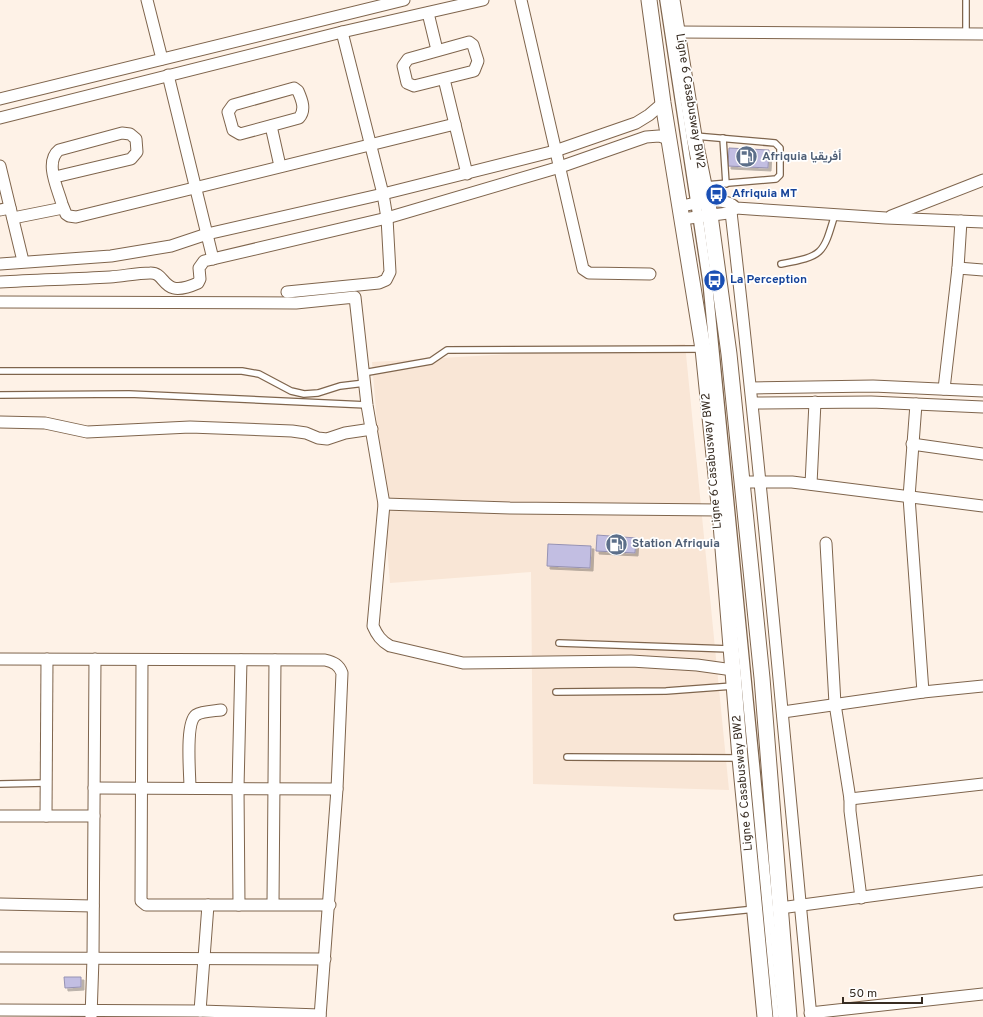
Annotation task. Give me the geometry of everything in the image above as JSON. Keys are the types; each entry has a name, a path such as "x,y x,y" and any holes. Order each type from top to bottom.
{"main road":[{"path":"649,0 669,139 696,211 729,354 762,678 789,1017"},
{"path":"672,0 676,32 704,186 696,211 703,348 765,1017"}],"street":[{"path":"147,0 162,59"},
{"path":"0,99 404,0"},
{"path":"0,118 342,32 428,13 441,4 484,0"},
{"path":"521,0 583,269 589,273 650,274"},
{"path":"428,13 437,50"},
{"path":"287,292 379,283 386,280 390,268 387,218 383,194 342,32"},
{"path":"676,32 983,34"},
{"path":"469,42 474,47 478,61 474,72 444,79 414,86 408,85 403,66 408,59 469,42"},
{"path":"168,75 213,259"},
{"path":"444,79 467,174"},
{"path":"296,89 299,93 303,107 301,114 295,119 271,126 237,134 232,128 228,112 236,103 296,89"},
{"path":"0,264 23,261 132,254 171,246 207,234 467,174 555,151 636,123 649,115 663,103"},
{"path":"636,123 641,139"},
{"path":"55,177 131,159 138,152 136,139 130,134 122,133 59,150 54,155 52,161 55,177 63,208 68,216 76,217 370,143 455,124"},
{"path":"271,126 280,166"},
{"path":"0,282 110,277 150,272 158,275 170,287 177,289 198,283 200,265 204,261 387,218 560,167 641,139 654,136 669,139"},
{"path":"0,166 8,212 23,261"},
{"path":"886,218 983,180"},
{"path":"8,212 63,208"},
{"path":"696,211 734,210 983,222"},
{"path":"734,210 811,1015 983,994"},
{"path":"944,389 958,268 961,221"},
{"path":"958,268 983,270"},
{"path":"0,302 296,303 355,297 367,404 384,504 373,626 376,634 390,646 470,663 631,661 697,665 734,670"},
{"path":"751,388 850,385 983,391"},
{"path":"753,403 815,402 983,407"},
{"path":"811,484 815,402"},
{"path":"916,404 909,497 923,692"},
{"path":"0,422 45,423 87,432 190,427 292,431 306,432 318,438 327,439 345,433 372,429"},
{"path":"912,444 983,454"},
{"path":"741,482 759,481 811,484 983,506"},
{"path":"384,504 510,508 719,510"},
{"path":"826,542 835,704 850,799 850,811 861,898"},
{"path":"0,659 325,660 332,662 340,668 342,674 330,905 320,1016 249,1015 200,1011 141,1014 46,1014 0,1010"},
{"path":"46,816 47,659"},
{"path":"91,1014 94,906 95,659"},
{"path":"142,660 140,788 141,901 146,905 330,905"},
{"path":"239,904 238,788 241,660"},
{"path":"273,904 275,660"},
{"path":"783,712 923,692 983,686"},
{"path":"190,788 190,729 193,718 198,713 221,710"},
{"path":"850,799 983,784"},
{"path":"94,788 337,789"},
{"path":"0,816 94,816"},
{"path":"780,908 983,881"},
{"path":"0,904 94,906"},
{"path":"200,1011 208,905"},
{"path":"0,958 325,959"}],"lane":[{"name":"Ligne 6 Casabusway BW2","path":"663,0 696,211 710,280 780,1017"},
{"name":"Ligne 6 Casabusway BW2","path":"668,0 707,298 776,1017"},
{"path":"966,0 966,34"},
{"path":"694,136 775,143 780,148 780,175 776,179 704,186"},
{"path":"723,138 726,184"},
{"path":"781,264 810,259 819,253 825,246 835,214"},
{"path":"0,371 242,371 259,374 291,391 304,394 318,393 378,372 431,361 447,350 703,348"},
{"path":"0,395 129,394 367,404"},
{"path":"559,643 732,649"},
{"path":"556,692 666,691 735,686"},
{"path":"567,757 740,758"},
{"path":"0,784 46,783"},
{"path":"678,917 755,908"}],"shaded area":[{"path":"685,344 729,790 533,784 531,572 390,583 372,362"}],"building":[{"path":"729,148 769,150 768,168 728,166"},
{"name":"Station Afriquia","path":"597,535 636,538 635,553 596,551"},
{"path":"548,544 591,546 590,568 547,566"},
{"path":"64,977 81,977 81,987 65,988"},
{"path":"71,1014 85,1015 85,1017 71,1017"}],"place":[{"name":"Afriquia أفريقيا","path":"746,157"},
{"name":"Afriquia MT","path":"717,194"},
{"name":"La Perception","path":"714,280"},
{"name":"Station Afriquia","path":"616,544"}]}
